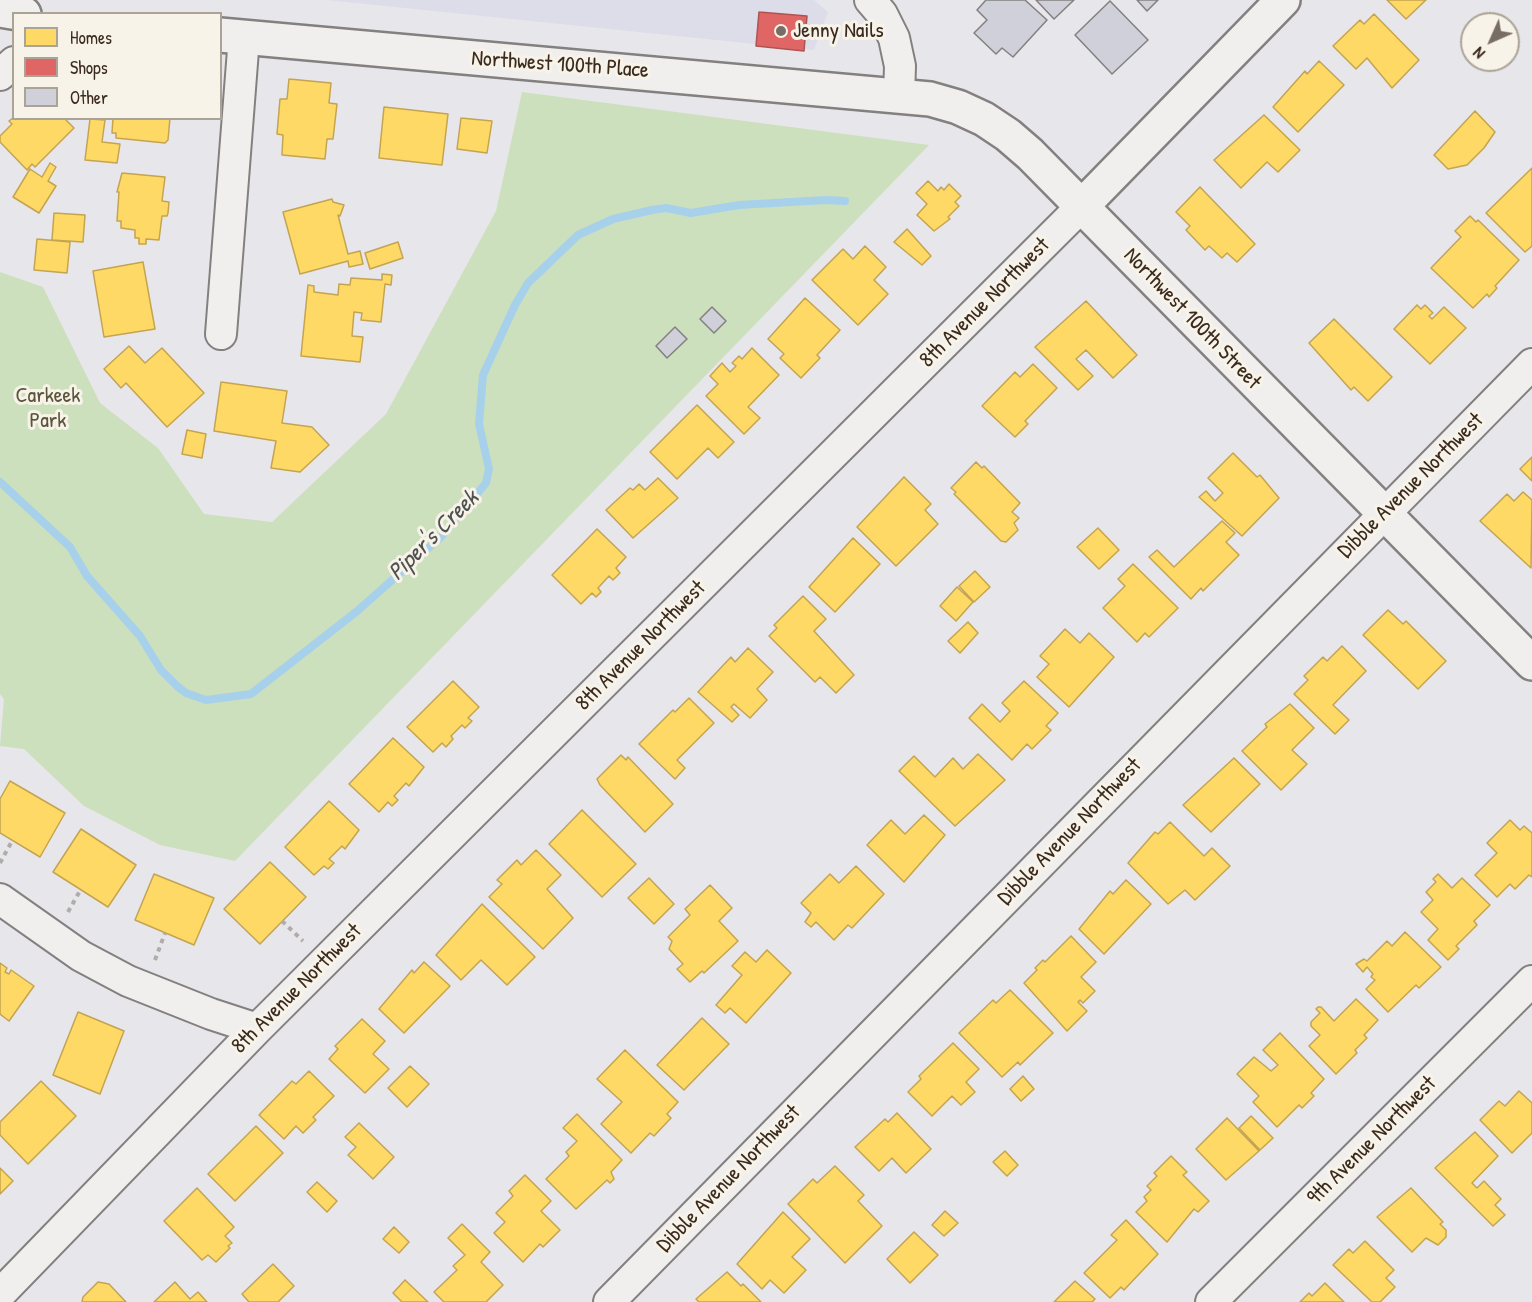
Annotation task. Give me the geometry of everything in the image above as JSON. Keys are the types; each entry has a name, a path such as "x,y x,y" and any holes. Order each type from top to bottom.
{"main road":[{"name":"8th Avenue Northwest","path":"1082,206 1284,0"},
{"name":"Northwest 100th Place","path":"232,36 899,96"},
{"name":"Northwest 100th Street","path":"899,96 930,99 957,107 984,119 1008,135 1082,206 1532,663"}],"street":[{"path":"870,0 882,15 894,38 900,66 899,96"},
{"path":"221,334 232,36"},
{"path":"0,75 12,64"},
{"name":"8th Avenue Northwest","path":"0,1294 257,1029 1082,206"},
{"name":"Dibble Avenue Northwest","path":"609,1302 1532,364"},
{"path":"0,899 64,945 128,981 211,1014 257,1029"},
{"name":"9th Avenue Northwest","path":"1211,1302 1532,981"}],"path":[{"path":"0,863 12,841"},
{"path":"64,918 81,889"},
{"path":"282,921 304,942"},
{"path":"153,964 165,933"}],"shaded area":[{"path":"327,0 814,0 828,12 814,50"}],"green space":[{"name":"Carkeek Park","path":"522,92 929,145 235,861 160,845 84,806 24,749 0,746 4,699 0,694 0,272 43,287 100,403 158,448 204,514 272,522 386,414 496,211"}],"building: Homes":[{"path":"1387,0 1426,0 1406,19"},
{"path":"1374,14 1419,60 1392,88 1367,58 1356,69 1333,46 1360,20 1364,24"},
{"path":"1319,61 1344,85 1298,132 1273,107 1305,71 1307,74"},
{"path":"289,79 331,83 329,103 337,104 333,139 327,139 325,159 282,155 283,135 277,134 280,99 287,99"},
{"path":"384,107 448,114 442,165 379,158"},
{"path":"1475,111 1495,132 1484,148 1467,165 1448,169 1434,155"},
{"path":"1264,115 1300,150 1278,172 1267,162 1241,188 1214,160"},
{"path":"461,118 492,121 487,153 457,149"},
{"path":"12,119 66,120 74,128 35,167 32,164 27,170 0,142 0,136 12,124 9,121"},
{"path":"90,120 105,120 102,142 120,144 117,163 85,160"},
{"path":"113,120 170,120 168,140 165,143 116,138 116,133 112,133"},
{"path":"50,163 56,167 48,181 56,186 39,213 13,197 30,169 42,177"},
{"path":"1532,168 1532,246 1525,252 1486,213"},
{"path":"122,173 165,177 162,201 169,202 168,213 167,216 162,216 159,240 146,239 146,244 139,244 139,238 135,238 135,230 121,228 121,221 117,221 119,192 117,192"},
{"path":"928,181 938,191 941,187 944,190 949,184 961,196 955,202 959,206 948,217 950,219 934,231 917,215 927,204 916,193"},
{"path":"1200,187 1255,244 1237,262 1227,253 1222,258 1209,246 1205,250 1186,230 1190,226 1176,212"},
{"path":"332,199 333,202 344,205 340,216 338,215 348,254 360,251 363,264 349,267 348,261 300,274 283,212"},
{"path":"54,213 85,215 83,242 52,240"},
{"path":"1470,216 1476,222 1478,220 1519,260 1495,286 1497,288 1489,297 1487,294 1473,308 1431,268 1461,237 1455,231"},
{"path":"907,229 931,256 922,265 894,242"},
{"path":"37,239 70,242 67,273 34,270"},
{"path":"398,242 403,258 370,269 365,253"},
{"path":"865,246 886,267 874,280 888,294 858,325 812,280 843,249 853,259"},
{"path":"143,262 155,329 104,337 93,271"},
{"path":"382,274 392,275 391,285 385,284 381,322 361,320 362,313 354,312 352,336 363,337 360,362 301,356 308,285 314,286 314,292 338,295 339,284 350,285 351,278 382,280"},
{"path":"805,298 840,330 817,355 820,358 801,378 780,358 784,354 768,339"},
{"path":"1086,301 1137,355 1113,378 1086,350 1076,359 1093,376 1078,390 1035,347"},
{"path":"1417,305 1421,309 1425,305 1433,313 1429,316 1432,319 1444,307 1466,328 1430,364 1394,329"},
{"path":"1334,319 1392,377 1368,401 1354,387 1351,390 1309,343"},
{"path":"129,346 145,363 162,348 204,393 167,427 126,383 121,388 104,369"},
{"path":"752,348 779,375 748,407 760,418 744,434 706,396 718,384 710,376 722,363 730,372 736,366 732,363 739,356 742,359"},
{"path":"1033,364 1057,388 1025,421 1028,424 1015,437 982,406 1015,372 1020,377"},
{"path":"221,382 287,391 282,423 312,427 329,445 300,472 271,468 276,441 214,431"},
{"path":"697,405 734,442 718,458 708,448 677,479 650,452"},
{"path":"187,430 206,434 202,458 182,454"},
{"path":"1233,453 1257,477 1260,475 1279,498 1242,536 1199,497 1206,491 1215,501 1223,493 1208,478"},
{"path":"1532,457 1532,481 1520,469"},
{"path":"976,462 982,468 984,466 1020,503 1012,512 1019,518 1014,523 1018,530 1006,542 1001,541 954,494 956,492 951,488"},
{"path":"904,477 931,504 925,510 938,524 896,566 857,527"},
{"path":"658,478 678,498 633,538 606,510 630,488 633,490 639,484 645,490"},
{"path":"1523,492 1532,500 1531,568 1480,521 1507,494 1514,501"},
{"path":"1222,521 1235,533 1226,542 1239,555 1203,591 1201,588 1191,599 1149,557 1157,550 1174,567"},
{"path":"1098,528 1119,550 1099,569 1077,547"},
{"path":"597,529 626,557 616,568 620,573 613,580 609,576 598,588 601,592 596,597 592,593 581,604 552,575"},
{"path":"853,538 880,564 835,612 809,587"},
{"path":"1133,564 1178,608 1149,637 1145,633 1137,642 1103,608 1125,586 1118,579"},
{"path":"975,571 990,587 974,602 959,586"},
{"path":"957,587 973,602 956,621 940,606"},
{"path":"803,596 826,619 814,631 854,675 836,693 820,677 815,682 769,636 777,628 774,625"},
{"path":"1388,610 1403,624 1406,621 1446,661 1418,689 1363,635"},
{"path":"968,622 978,633 960,653 948,641"},
{"path":"1065,629 1080,643 1089,633 1114,657 1069,707 1037,677 1049,664 1040,656"},
{"path":"1342,646 1366,671 1333,705 1349,720 1335,734 1294,694 1308,680 1304,676 1323,657 1327,661"},
{"path":"748,648 773,672 757,689 767,700 750,718 734,704 731,707 739,715 732,722 698,692 731,657 735,662"},
{"path":"453,681 479,707 468,718 472,721 465,728 462,725 451,736 453,739 446,747 442,743 433,752 407,727"},
{"path":"1024,681 1058,713 1046,726 1051,730 1032,749 1027,744 1012,760 969,718 982,704 1000,722 1010,711 1002,703"},
{"path":"689,698 714,723 677,760 685,768 675,779 639,744 673,710 675,712"},
{"path":"1290,704 1314,728 1292,750 1307,764 1281,790 1242,751 1267,727 1265,724"},
{"path":"393,738 424,767 409,786 406,783 394,796 398,800 392,806 388,802 379,812 349,784"},
{"path":"978,754 1005,780 955,826 899,771 914,756 935,777 953,758 963,769"},
{"path":"621,755 626,760 628,757 673,804 645,832 600,785 597,779"},
{"path":"1234,758 1260,784 1211,832 1183,805"},
{"path":"10,781 65,813 40,857 0,833 0,799"},
{"path":"329,801 359,830 345,849 342,846 329,859 334,863 328,869 324,866 314,875 285,847"},
{"path":"582,810 636,864 602,897 549,844"},
{"path":"924,815 945,835 904,882 867,845 891,820 905,834"},
{"path":"1510,820 1520,830 1524,826 1532,833 1532,877 1529,875 1515,889 1510,884 1497,897 1475,875 1497,853 1487,843"},
{"path":"1170,822 1204,856 1212,848 1230,866 1195,900 1185,890 1168,904 1128,863 1155,832 1158,834"},
{"path":"81,829 136,865 108,907 53,872"},
{"path":"536,850 561,875 547,889 573,918 543,949 489,897 502,884 497,880 517,860 521,865"},
{"path":"270,862 306,897 260,944 224,909"},
{"path":"856,866 884,894 852,928 848,925 834,940 816,922 811,927 805,922 811,913 801,903 830,874 839,883"},
{"path":"154,874 214,898 194,945 135,920"},
{"path":"1438,874 1452,888 1462,878 1490,905 1474,921 1477,925 1456,946 1459,949 1448,960 1428,940 1438,929 1421,912 1433,900 1426,892 1436,882 1433,879"},
{"path":"649,878 674,904 654,924 628,898"},
{"path":"1126,880 1151,904 1104,954 1079,929 1110,891 1113,894"},
{"path":"710,885 732,908 719,921 738,941 704,973 702,971 690,982 677,969 683,964 669,949 672,941 668,937 690,915 685,909"},
{"path":"482,904 535,957 507,985 481,960 461,980 436,955"},
{"path":"1405,932 1441,967 1419,988 1416,985 1388,1012 1366,989 1375,980 1371,977 1373,974 1367,967 1363,972 1356,964 1364,959 1367,961 1387,941 1392,946"},
{"path":"1071,936 1096,962 1081,977 1095,991 1083,1003 1080,1000 1078,1002 1087,1011 1067,1031 1024,983 1043,960 1045,962"},
{"path":"767,950 791,973 746,1023 730,1008 725,1013 716,1005 742,975 732,966 745,952 756,962"},
{"path":"424,962 450,986 404,1033 379,1009 412,970 414,973"},
{"path":"0,963 7,968 5,972 9,974 11,970 34,986 9,1021 0,1014"},
{"path":"1010,990 1053,1033 1020,1065 1018,1062 1002,1077 959,1033 993,1000 996,1003"},
{"path":"1356,999 1378,1020 1364,1035 1367,1038 1355,1050 1357,1053 1336,1074 1309,1046 1320,1035 1311,1026 1311,1022 1320,1013 1316,1009 1318,1007 1321,1007 1334,1021"},
{"path":"78,1012 124,1031 100,1094 53,1075"},
{"path":"702,1018 729,1044 684,1090 657,1065"},
{"path":"362,1019 385,1041 373,1054 389,1069 365,1093 329,1059 338,1049 335,1046"},
{"path":"1280,1033 1324,1079 1311,1093 1314,1096 1302,1108 1299,1105 1277,1127 1253,1102 1259,1096 1237,1074 1254,1057 1271,1071 1278,1065 1263,1050"},
{"path":"953,1043 979,1069 966,1082 975,1092 961,1105 952,1096 932,1116 908,1092 921,1079 919,1076"},
{"path":"625,1050 678,1102 667,1114 671,1118 654,1136 650,1133 631,1153 601,1124 622,1102 597,1079"},
{"path":"410,1066 429,1084 407,1107 388,1088"},
{"path":"309,1071 334,1096 313,1117 316,1120 303,1133 296,1126 284,1139 259,1115 292,1081 296,1084"},
{"path":"1023,1076 1034,1089 1021,1101 1010,1089"},
{"path":"41,1081 76,1116 28,1164 0,1135 0,1122"},
{"path":"1519,1091 1532,1103 1532,1133 1512,1153 1480,1120 1499,1101 1505,1106"},
{"path":"897,1113 931,1149 906,1173 892,1158 879,1171 855,1147 885,1119 888,1122"},
{"path":"577,1114 622,1160 611,1172 614,1179 610,1183 607,1180 576,1209 546,1179 569,1156 566,1152 577,1141 563,1128"},
{"path":"1251,1116 1273,1138 1260,1150 1239,1128"},
{"path":"1227,1118 1259,1151 1226,1180 1196,1149"},
{"path":"359,1123 394,1157 373,1179 348,1155 356,1147 345,1137"},
{"path":"256,1126 283,1153 235,1201 208,1174"},
{"path":"1475,1132 1498,1156 1472,1183 1477,1188 1484,1181 1501,1199 1495,1205 1505,1215 1493,1226 1435,1168"},
{"path":"1005,1151 1018,1165 1007,1176 993,1162"},
{"path":"1171,1156 1187,1172 1183,1175 1209,1201 1198,1212 1194,1209 1167,1242 1136,1212 1147,1201 1144,1197 1151,1190 1147,1186 1157,1176 1154,1173"},
{"path":"835,1166 864,1195 858,1201 882,1226 845,1263 788,1204 813,1179 817,1183"},
{"path":"0,1168 13,1181 0,1194"},
{"path":"525,1175 551,1201 541,1211 560,1230 543,1247 540,1244 523,1262 494,1233 505,1222 496,1213 513,1196 509,1191"},
{"path":"317,1182 337,1201 327,1212 307,1192"},
{"path":"197,1188 234,1227 225,1236 232,1243 228,1246 230,1248 216,1262 208,1255 202,1260 164,1221"},
{"path":"1411,1188 1443,1222 1440,1224 1446,1230 1446,1237 1438,1245 1426,1238 1412,1252 1377,1217"},
{"path":"945,1211 958,1223 944,1236 932,1225"},
{"path":"783,1212 810,1239 792,1257 806,1270 784,1293 770,1280 762,1289 737,1264"},
{"path":"1126,1220 1158,1254 1124,1290 1121,1287 1110,1298 1084,1273 1117,1240 1111,1235"},
{"path":"462,1224 490,1252 481,1262 503,1285 486,1302 444,1302 434,1292 457,1270 453,1266 465,1255 448,1238"},
{"path":"394,1227 409,1242 399,1253 383,1239"},
{"path":"914,1232 938,1255 910,1283 887,1259"},
{"path":"1365,1241 1394,1270 1386,1278 1395,1287 1380,1302 1372,1302 1333,1265 1349,1249 1353,1253"},
{"path":"273,1264 294,1286 278,1302 249,1302 242,1294"},
{"path":"727,1272 761,1302 699,1302 696,1299"},
{"path":"405,1280 428,1302 402,1302 393,1293"},
{"path":"1075,1281 1095,1299 1092,1302 1054,1302"},
{"path":"98,1282 109,1284 126,1302 82,1302 83,1297"},
{"path":"175,1282 190,1299 198,1292 207,1302 154,1302"},
{"path":"1325,1283 1344,1302 1300,1302 1309,1293 1312,1296"}],"building: Shops":[{"name":"Jenny Nails","path":"759,12 807,16 804,51 756,46"}],"building: Other":[{"path":"986,0 1025,0 1047,20 1013,57 1002,48 996,54 974,33 987,20 977,10"},
{"path":"1036,0 1074,0 1054,19"},
{"path":"1137,0 1158,0 1147,11"},
{"path":"1110,1 1148,40 1112,74 1075,35"},
{"path":"712,307 726,321 714,333 700,319"},
{"path":"675,327 687,339 667,358 656,346"}],"waterway":[{"name":"Piper's Creek","path":"0,482 70,547 87,576 140,636 161,670 177,686 186,693 206,700 251,694 356,612 441,537 486,483 489,469 479,424 483,375 515,305 528,283 578,235 613,219 666,208 691,213 739,205 845,201"}],"place":[{"name":"Jenny Nails","path":"781,31"}]}
